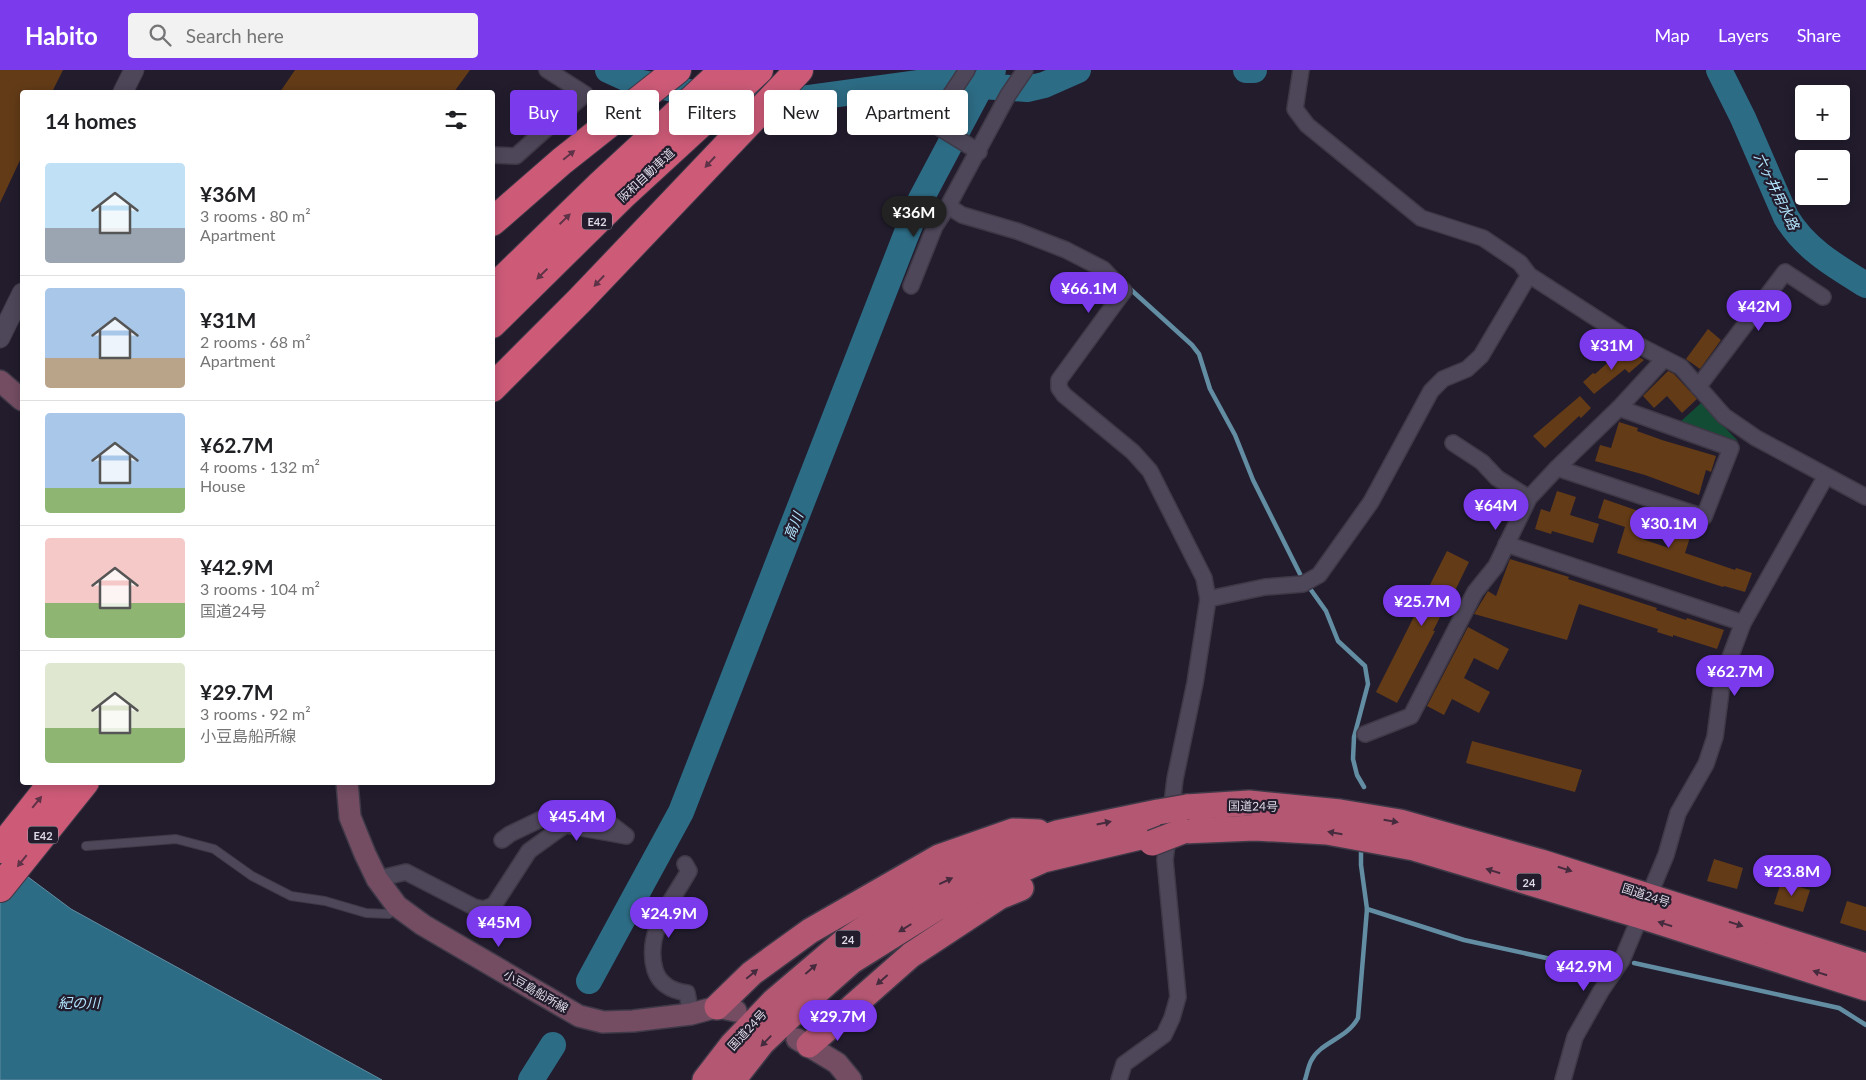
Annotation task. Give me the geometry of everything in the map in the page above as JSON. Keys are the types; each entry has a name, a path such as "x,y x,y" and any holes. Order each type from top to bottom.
{"highway":[{"path":"495,219 562,161 677,70"},
{"name":"阪和自動車道","path":"495,287 675,114 724,70"},
{"name":"阪和自動車道","path":"495,321 622,196 755,73"},
{"path":"495,385 580,300 794,75"},
{"name":"E42","path":"0,849 51,785"},
{"name":"E42","path":"0,888 83,785"},
{"name":"国道24号","path":"705,1080 732,1045 774,1001 841,944 911,897 1035,852 1082,857 1185,819 1256,828 1336,834 1414,848 1644,906 1866,966"},
{"name":"24","path":"803,1042 911,955 999,897 1035,852 1057,833 1154,830"},
{"name":"国道24号","path":"733,1080 762,1043 852,961 937,908 1035,852"},
{"name":"24","path":"726,1009 752,973 810,931 939,857 1035,852"},
{"name":"国道24号","path":"1644,906 1866,988"}],"main road":[{"path":"0,381 20,398"},
{"name":"小豆島船所線","path":"347,785 350,817 377,879 397,906 424,925 579,1016 604,1022 726,1009"},
{"path":"803,1042 837,1063 851,1080"}],"street":[{"path":"124,90 134,70"},
{"path":"495,155 516,156 585,94 547,70"},
{"path":"967,70 932,124 974,149"},
{"path":"1301,70 1295,109 1307,126 1421,218 1483,238 1520,263 1530,275 1636,344 1681,367 1724,416 1756,438 1866,497"},
{"path":"911,286 935,226 948,206 974,149 1022,74"},
{"path":"948,206 962,215 1017,231 1066,250 1103,269 1124,291 1059,380 1059,388 1064,395 1133,452 1150,471 1204,578 1208,599 1195,683 1175,779 1165,860 1178,997 1172,1018 1164,1035 1124,1064 1120,1080"},
{"path":"1698,387 1785,272 1823,297"},
{"path":"1208,599 1265,586 1305,583 1319,575 1372,502 1431,391 1442,378 1467,369 1481,356 1530,275"},
{"path":"0,338 20,297"},
{"path":"1366,734 1411,716 1475,592 1496,566 1529,498 1619,408 1664,358"},
{"path":"1557,468 1704,517 1731,448 1619,408"},
{"path":"1453,443 1482,462 1497,478 1529,498"},
{"path":"1563,1080 1575,1037 1601,991 1622,960 1666,855 1678,813 1706,764 1714,737 1723,676 1743,623 1826,476"},
{"path":"1506,544 1743,623"},
{"path":"377,879 406,872 474,907 484,909 494,905 529,850 565,825 626,836 613,826 558,811 510,834 502,840"},
{"path":"685,864 689,871 658,924 652,945 652,958 657,976 672,991 687,993 691,1014"}],"lane":[{"path":"86,846 176,839 214,849 252,876 291,896 325,901 366,913 389,914 397,906"}],"green space":[{"path":"1701,403 1738,441 1680,422"}],"water":[{"name":"紀の川","path":"0,856 71,909 382,1080 0,1080"}],"building":[{"path":"0,70 63,70 53,90 20,90 20,160 0,203"},
{"path":"295,70 470,70 455,90 281,90"},
{"path":"1708,329 1721,340 1700,369 1686,359"},
{"path":"1629,351 1644,360 1629,373 1625,369 1594,394 1583,382 1612,359 1615,363"},
{"path":"1668,371 1674,374 1697,399 1682,413 1667,396 1654,408 1643,396"},
{"path":"1580,396 1591,408 1581,418 1579,416 1545,448 1533,436"},
{"path":"1619,422 1638,428 1637,431 1662,440 1716,456 1711,472 1706,470 1699,495 1645,475 1595,461 1600,445 1611,448"},
{"path":"1557,491 1576,497 1570,515 1599,524 1593,543 1552,531 1551,534 1535,529 1541,509 1550,512"},
{"path":"1604,499 1647,514 1639,538 1669,548 1678,520 1694,525 1685,553 1735,570 1736,568 1752,573 1745,592 1723,587 1617,553 1625,527 1598,518"},
{"path":"1447,551 1469,562 1449,603 1446,605 1441,603 1437,611 1442,613 1433,631 1435,631 1397,703 1376,692"},
{"path":"1510,559 1569,577 1568,579 1657,608 1656,610 1686,620 1687,618 1724,630 1717,649 1657,632 1658,629 1579,604 1567,640 1474,614 1488,591 1496,596"},
{"path":"1468,627 1509,649 1498,670 1474,658 1464,678 1490,692 1479,713 1452,699 1444,715 1427,706"},
{"path":"1472,741 1582,770 1575,792 1466,763"},
{"path":"1714,859 1743,868 1737,889 1707,881"},
{"path":"1781,882 1810,890 1803,912 1774,904"},
{"path":"1847,901 1866,907 1866,931 1840,923"}],"waterway":[{"name":"六ヶ井用水路","path":"608,70 632,81 746,103 780,102 947,79 981,86 1027,89 1044,85 1078,70"},
{"name":"高川","path":"589,981 681,812 921,199 981,86 993,70"},
{"name":"六ヶ井用水路","path":"1246,70 1254,70"},
{"name":"六ヶ井用水路","path":"1719,70 1743,118 1786,217 1811,248 1866,285"},
{"path":"921,199 941,203"},
{"path":"1128,287 1192,345 1199,354 1210,389 1235,435 1253,480 1301,576 1326,611 1338,641 1365,666 1368,684 1354,737 1353,759 1357,775 1364,787"},
{"path":"1305,1080 1310,1063 1315,1055 1347,1031 1358,1018 1367,909 1361,865 1361,848"},
{"path":"1367,909 1464,940 1606,971"},
{"path":"1634,963 1839,1008 1866,1025"},
{"name":"高川","path":"531,1080 553,1045"}]}
